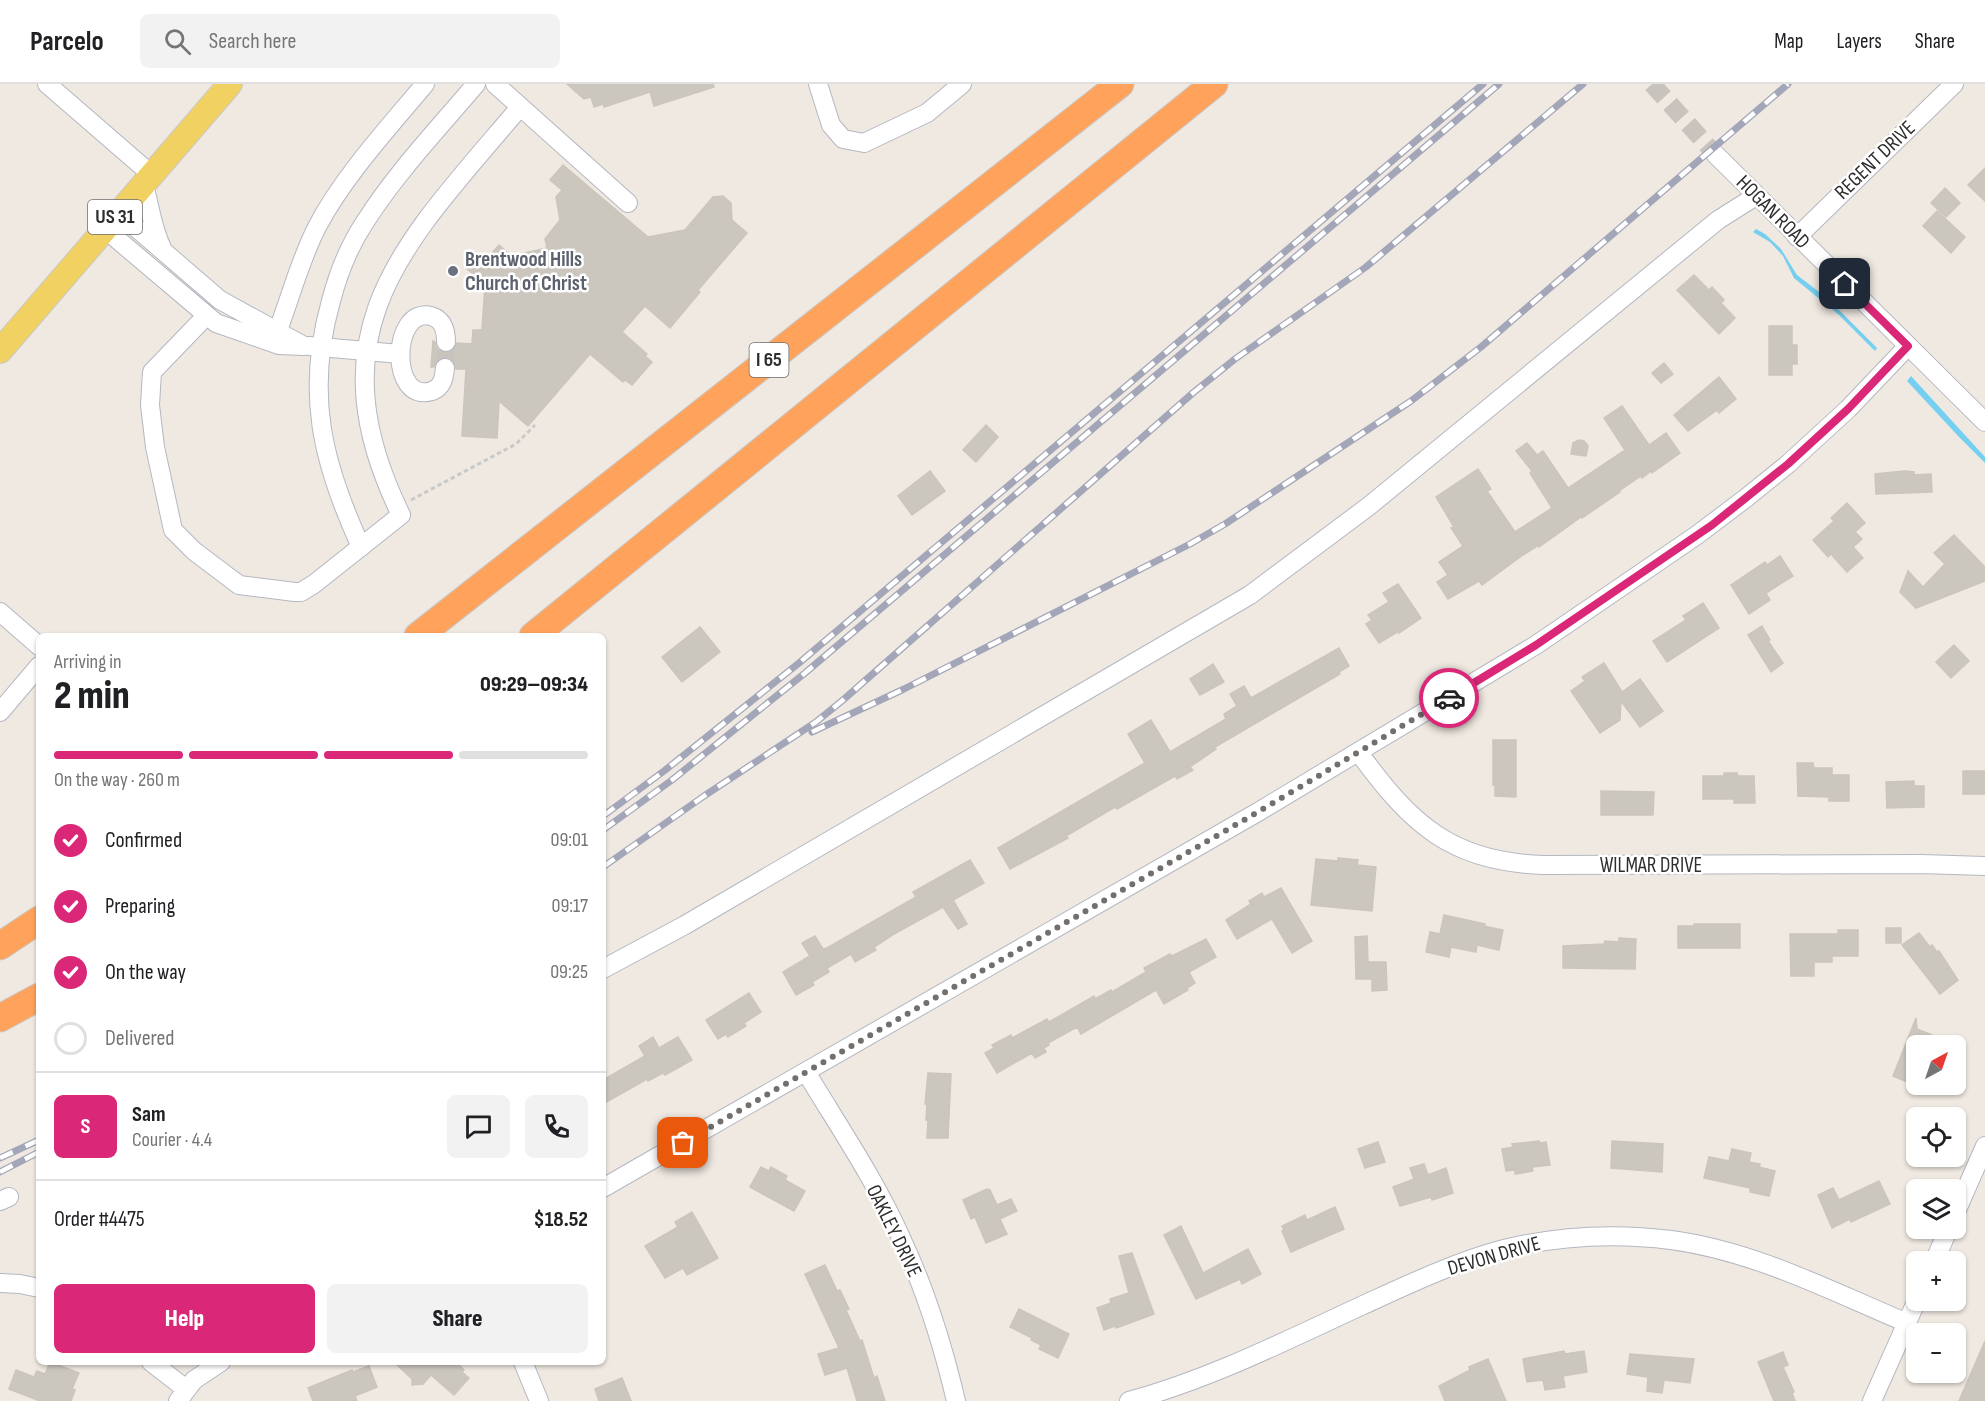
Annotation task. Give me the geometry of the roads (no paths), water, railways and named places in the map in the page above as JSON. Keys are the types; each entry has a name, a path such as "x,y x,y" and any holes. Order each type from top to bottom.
{"highway":[{"name":"I 65","path":"422,633 1120,84"},
{"path":"537,633 1214,84"},
{"path":"0,946 36,922"},
{"path":"0,1018 36,1000"}],"main road":[{"name":"US 31","path":"0,351 230,84"}],"street":[{"path":"47,84 148,180 154,231 164,252"},
{"path":"278,330 303,258 328,207 425,84"},
{"path":"361,547 326,456 321,426 317,369 312,346 337,277 363,224 476,84"},
{"path":"495,84 628,202"},
{"path":"818,84 831,125 843,139 864,143 927,113 962,84"},
{"name":"REGENT DRIVE","path":"1797,237 1954,84"},
{"path":"206,316 152,372 150,405 155,447 173,530 194,551 239,585 301,592 401,515 384,481 367,418 364,368 368,333 386,283 399,258 452,188 520,106"},
{"name":"HOGAN ROAD","path":"1715,154 1985,422"},
{"path":"606,967 685,925 1251,595 1369,506 1718,220 1756,196"},
{"path":"112,221 164,252 220,300 312,346"},
{"path":"112,221 206,316 216,323 279,345 400,354"},
{"path":"445,368 442,383 437,388 430,392 415,389 402,373 400,354 407,328 411,322 420,317 432,316 442,323 446,329 446,342"},
{"path":"606,1186 1359,753 1536,645 1704,530 1788,464 1848,409 1908,346"},
{"path":"0,612 36,643"},
{"path":"0,712 36,670"},
{"name":"WILMAR DRIVE","path":"1359,753 1396,800 1426,829 1456,847 1486,858 1516,864 1985,866"},
{"name":"OAKLEY DRIVE","path":"806,1072 876,1189 902,1239 934,1322 956,1401"},
{"path":"1966,1189 1985,1146"},
{"name":"DEVON DRIVE","path":"1129,1401 1224,1369 1404,1286 1454,1266 1503,1250 1538,1242 1609,1237 1654,1238 1710,1248 1794,1276 1907,1323"},
{"path":"0,1283 36,1287"},
{"path":"1907,1323 1912,1311"},
{"path":"1872,1401 1906,1325"},
{"path":"155,1365 182,1395 201,1374 216,1365"},
{"path":"524,1365 539,1401"}],"water":[{"path":"1756,229 1781,249 1797,275 1827,298 1877,348 1875,351 1839,315 1794,278 1783,256 1770,242 1753,232"},
{"path":"1911,376 1985,457 1985,463 1907,381"}],"tunnel":[{"path":"1652,84 1715,154"},
{"path":"445,368 446,342"}],"railway":[{"path":"606,814 664,771 799,663 1483,84"},
{"path":"606,828 672,780 805,673 1499,84"},
{"path":"606,865 704,796 816,722 1194,392 1235,359 1366,267 1583,84"},
{"path":"812,732 904,689 1190,544 1225,524 1411,401 1481,347 1788,84"},
{"path":"0,1158 36,1141"},
{"path":"0,1172 36,1154"}],"place":[{"name":"Brentwood Hills Church of Christ","path":"453,271"}]}
